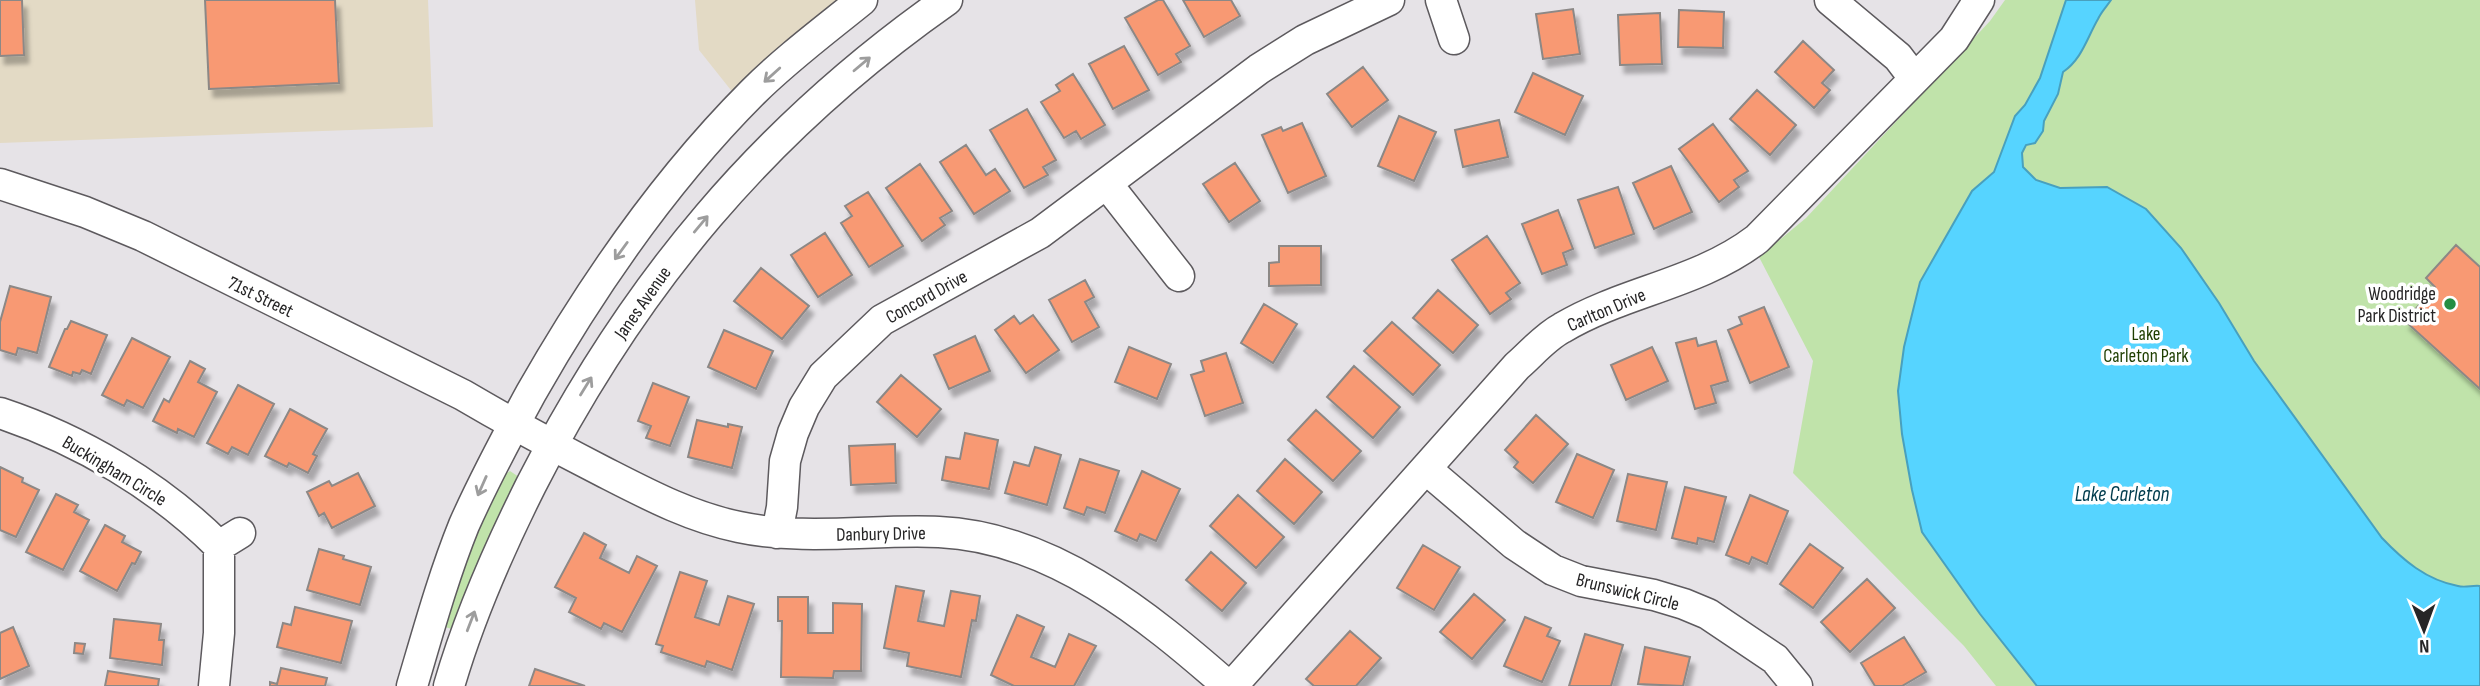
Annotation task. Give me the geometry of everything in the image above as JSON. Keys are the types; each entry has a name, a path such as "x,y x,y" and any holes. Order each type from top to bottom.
{"street":[{"path":"412,686 437,600 463,527 487,474 588,296 692,158 754,91 862,0"},
{"name":"Janes Avenue","path":"449,686 471,621 509,531 552,445 636,307 717,205 762,155 836,85 947,0"},
{"name":"Concord Drive","path":"777,533 785,461 804,407 823,376 882,320 1040,233 1259,69 1305,40 1389,0"},
{"path":"1441,0 1454,39"},
{"path":"1830,0 1898,57 1914,78"},
{"name":"Carlton Drive","path":"1230,686 1517,366 1559,329 1604,307 1706,270 1734,257 1757,239 1954,39 1979,0"},
{"name":"71st Street","path":"0,184 85,212 143,236 463,395 514,425"},
{"path":"1107,184 1180,276"},
{"name":"Buckingham Circle","path":"0,413 36,425 111,464 230,539 214,686"},
{"name":"Danbury Drive","path":"514,425 655,499 700,517 740,528 821,535 897,531 943,532 990,540 1016,548 1064,567 1128,604 1230,686"},
{"name":"Brunswick Circle","path":"1426,469 1514,544 1553,570 1581,581 1664,598 1708,614 1775,659 1797,686"}],"shaded area":[{"path":"0,0 428,0 433,127 0,143"},
{"path":"695,0 838,0 734,94 699,50"}],"green space":[{"name":"Lake Carleton Park","path":"2005,0 2480,0 2480,686 1996,686 1964,646 1793,473 1813,361 1759,257 1806,218 1990,21"},
{"path":"510,471 519,477 452,629 445,627 465,556 504,475"}],"water":[{"name":"Lake Carleton","path":"2066,0 2111,0 2099,16 2080,55 2063,72 2058,94 2044,121 2043,131 2035,143 2026,145 2022,153 2023,167 2036,180 2060,188 2107,187 2146,209 2181,248 2254,361 2382,538 2425,574 2461,587 2480,586 2480,686 2037,686 1980,614 1922,532 1902,434 1898,391 1904,347 1920,282 1972,191 1994,172 2015,116 2025,105 2040,78"}],"building":[{"path":"0,0 22,0 24,55 0,56"},
{"path":"205,0 335,0 339,83 209,89"},
{"path":"1158,0 1163,0 1190,46 1176,54 1181,62 1158,75 1125,18"},
{"path":"1183,0 1231,0 1240,16 1204,37"},
{"path":"1573,9 1580,54 1543,59 1536,14"},
{"path":"1679,10 1724,12 1723,48 1678,47"},
{"path":"1660,13 1662,64 1620,65 1618,15"},
{"path":"1803,41 1834,70 1822,83 1830,90 1814,108 1775,72"},
{"path":"1124,46 1149,90 1113,109 1089,64"},
{"path":"1363,67 1388,100 1352,127 1327,94"},
{"path":"1533,73 1583,96 1565,135 1515,112"},
{"path":"1073,74 1105,125 1081,139 1076,131 1064,138 1041,102 1060,91 1056,85"},
{"path":"1757,90 1796,125 1770,155 1730,119"},
{"path":"1027,109 1056,160 1043,167 1048,175 1024,188 990,130"},
{"path":"1399,116 1436,132 1414,181 1378,166"},
{"path":"1499,120 1508,157 1463,167 1455,130"},
{"path":"1302,123 1326,176 1288,193 1262,135 1281,127 1283,131"},
{"path":"1713,124 1748,171 1734,180 1739,187 1719,202 1679,149"},
{"path":"966,145 986,175 995,169 1010,191 974,214 940,162"},
{"path":"1235,163 1260,201 1229,222 1203,184"},
{"path":"920,164 952,211 940,218 945,225 922,241 886,188"},
{"path":"1671,166 1692,212 1654,229 1633,183"},
{"path":"1618,187 1634,234 1595,248 1578,200"},
{"path":"868,192 903,246 869,267 841,223 852,216 845,206"},
{"path":"1558,210 1573,249 1563,253 1567,265 1542,274 1522,224"},
{"path":"825,233 852,275 818,297 791,255"},
{"path":"1487,236 1520,283 1506,293 1511,299 1490,314 1452,260"},
{"name":"Woodridge Park District","path":"2456,245 2480,267 2480,389 2405,321 2435,287 2426,278"},
{"path":"1279,246 1321,246 1321,285 1269,286 1269,263 1279,262"},
{"path":"761,268 809,306 782,339 734,301"},
{"path":"1085,280 1094,297 1085,302 1099,327 1072,342 1049,300"},
{"path":"10,286 51,297 37,353 18,348 16,355 0,350 0,322"},
{"path":"1438,290 1478,325 1453,353 1413,318"},
{"path":"1264,304 1297,324 1273,363 1241,343"},
{"path":"1764,307 1789,367 1750,383 1728,330 1742,324 1739,317"},
{"path":"1033,315 1059,350 1026,373 995,330 1014,316 1020,324"},
{"path":"71,321 107,335 91,374 82,370 80,374 73,372 72,376 49,367"},
{"path":"1392,322 1440,365 1413,395 1364,351"},
{"path":"724,330 773,351 756,389 708,367"},
{"path":"975,336 990,371 949,389 934,355"},
{"path":"132,338 170,357 143,408 127,400 124,406 102,395"},
{"path":"1696,338 1698,346 1716,341 1728,381 1711,386 1716,403 1695,409 1676,343"},
{"path":"1129,347 1171,364 1157,399 1115,382"},
{"path":"1652,347 1668,381 1626,400 1611,365"},
{"path":"1226,353 1243,403 1205,416 1191,375 1204,371 1201,361"},
{"path":"190,361 205,369 198,382 217,392 194,437 178,429 177,433 153,421 164,399 169,402"},
{"path":"1354,366 1400,407 1373,438 1327,397"},
{"path":"901,375 941,409 917,437 877,402"},
{"path":"653,383 689,397 670,446 646,438 651,426 638,421"},
{"path":"238,385 274,404 248,455 232,447 228,454 207,443"},
{"path":"290,409 327,429 313,454 317,456 308,473 289,463 287,467 265,456"},
{"path":"1316,410 1361,451 1333,481 1288,440"},
{"path":"1536,415 1568,444 1533,483 1514,467 1518,462 1505,450"},
{"path":"697,420 728,427 728,424 742,427 732,468 688,457"},
{"path":"965,433 998,440 989,489 942,480 946,457 960,459"},
{"path":"895,444 896,483 851,485 849,446"},
{"path":"1035,447 1061,455 1047,505 1005,493 1014,462 1029,466"},
{"path":"1577,454 1614,470 1593,518 1556,502"},
{"path":"1080,459 1119,471 1105,513 1087,507 1084,515 1064,508"},
{"path":"1285,459 1322,492 1294,524 1257,491"},
{"path":"0,467 23,478 22,482 39,490 16,537 0,530"},
{"path":"1142,471 1180,489 1156,541 1140,534 1137,541 1115,531"},
{"path":"358,473 375,506 332,528 324,513 319,516 307,492 329,481 332,486"},
{"path":"1628,474 1667,482 1656,530 1617,521"},
{"path":"1685,487 1726,497 1714,542 1698,538 1697,544 1672,538"},
{"path":"56,494 78,505 74,512 89,520 63,570 26,552"},
{"path":"1238,495 1284,537 1256,568 1210,526"},
{"path":"1750,495 1788,511 1767,564 1752,557 1749,564 1726,555"},
{"path":"105,525 125,536 122,542 141,552 117,591 80,571"},
{"path":"584,533 606,545 600,558 629,573 637,556 657,566 622,632 604,623 601,629 569,612 576,598 555,587"},
{"path":"1810,544 1843,568 1813,608 1780,584"},
{"path":"1423,545 1460,567 1434,610 1397,588"},
{"path":"319,549 371,567 360,605 307,590"},
{"path":"1211,552 1246,583 1222,611 1186,580"},
{"path":"680,572 707,581 695,617 719,625 728,596 754,604 732,670 707,661 705,667 661,652 663,646 656,644"},
{"path":"1867,579 1895,608 1850,652 1821,622"},
{"path":"896,586 924,591 918,621 944,626 951,591 980,596 976,621 972,620 961,677 907,666 909,653 884,648"},
{"path":"1474,594 1505,620 1472,659 1440,632"},
{"path":"778,597 808,597 808,633 833,633 833,603 862,604 861,671 834,671 833,678 781,677 782,621 778,621"},
{"path":"295,607 352,621 341,663 277,647 283,623 291,625"},
{"path":"1017,615 1044,627 1031,657 1055,667 1069,634 1096,646 1074,686 1014,686 991,675"},
{"path":"1525,617 1551,628 1547,636 1560,641 1542,682 1504,666"},
{"path":"114,619 161,624 159,640 164,640 162,665 110,658"},
{"path":"13,627 29,666 0,679 0,633"},
{"path":"1350,631 1381,658 1356,686 1314,686 1306,679"},
{"path":"1585,634 1623,645 1611,686 1569,686"},
{"path":"1904,637 1926,672 1902,686 1875,686 1861,663"},
{"path":"75,643 85,644 83,654 74,653"},
{"path":"1645,647 1690,657 1683,686 1638,684"},
{"path":"281,668 327,678 325,686 270,686 270,682 277,684"},
{"path":"535,669 585,686 529,686"},
{"path":"108,671 159,679 158,686 105,686"}],"place":[{"name":"Woodridge Park District","path":"2450,304"}]}
